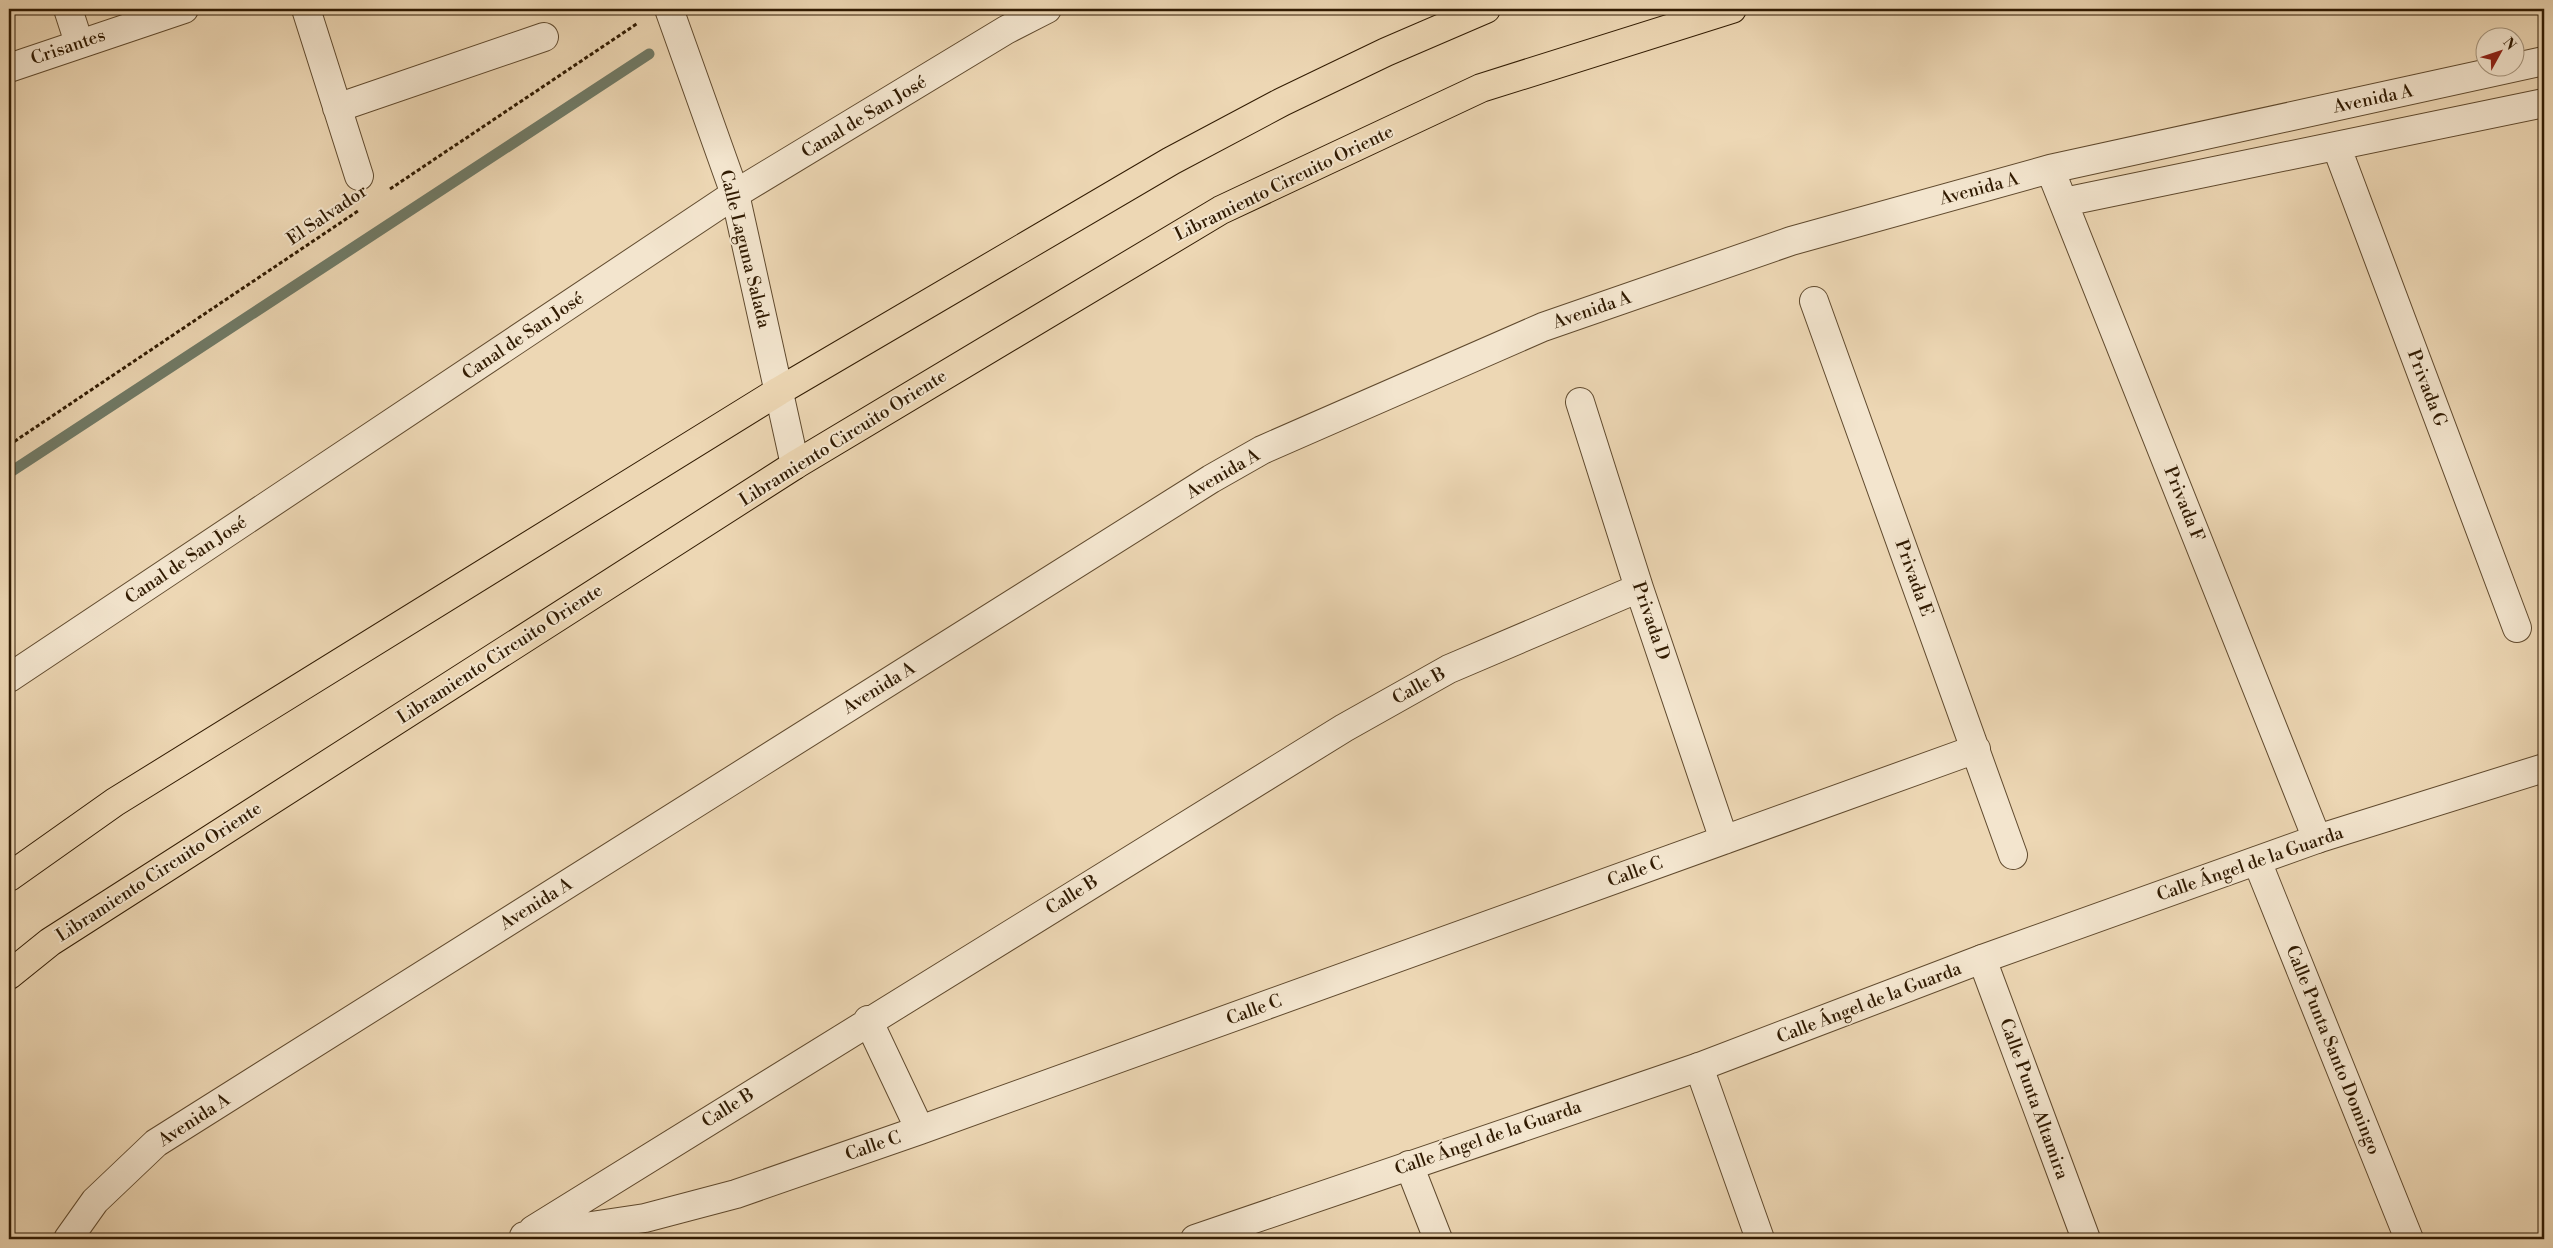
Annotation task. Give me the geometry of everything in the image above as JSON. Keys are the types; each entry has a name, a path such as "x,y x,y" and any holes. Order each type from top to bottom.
{"main road":[{"path":"9,877 115,802 779,391 1171,161 1282,102 1386,52 1486,9"},
{"name":"Libramiento Circuito Oriente","path":"9,975 50,942 795,465 1221,210 1481,88 1732,9"}],"street":[{"path":"68,9 79,43"},
{"name":"Crisantes","path":"9,68 184,9"},
{"path":"306,9 359,176"},
{"name":"Calle Laguna Salada","path":"669,9 735,194 795,465"},
{"name":"Canal de San José","path":"9,678 735,194 1006,30 1047,9"},
{"path":"337,108 544,37"},
{"name":"Avenida A","path":"68,1239 95,1200 156,1144 1203,484 1262,450 1543,327 1792,241 2050,169 2544,61"},
{"path":"2064,202 2337,148 2544,103"},
{"name":"Privada G","path":"2337,148 2517,628"},
{"name":"Privada F","path":"2050,169 2317,839"},
{"name":"Privada E","path":"1814,301 1976,749 2012,855"},
{"name":"Privada D","path":"1580,402 1639,588 1724,840"},
{"name":"Calle B","path":"521,1238 868,1020 1344,728 1449,670 1639,588"},
{"name":"Calle C","path":"521,1238 654,1216 736,1194 920,1130 1976,749"},
{"name":"Calle Ángel de la Guarda","path":"1195,1239 1699,1067 1982,959 2317,839 2544,768"},
{"name":"Calle Punta Santo Domingo","path":"2257,861 2409,1239"},
{"name":"Calle Punta Altamira","path":"1982,959 2086,1239"},
{"path":"868,1020 920,1130"},
{"path":"1699,1067 1760,1239"},
{"path":"1409,1165 1438,1239"}],"path":[{"name":"El Salvador","path":"388,191 643,20"},
{"name":"El Salvador","path":"9,445 363,208"}],"waterway":[{"path":"9,473 649,54"}]}
